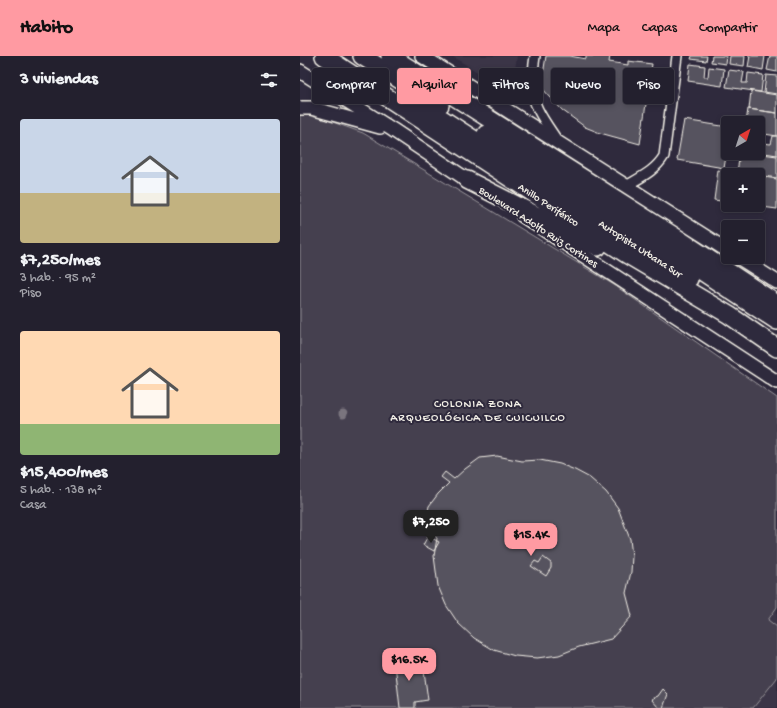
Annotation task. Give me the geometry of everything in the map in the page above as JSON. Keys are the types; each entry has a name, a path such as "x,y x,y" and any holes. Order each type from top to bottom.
{"highway":[{"name":"Anillo Periférico","path":"324,56 626,254 729,315 777,348"},
{"name":"Autopista Urbana Sur","path":"343,56 632,241 777,337"},
{"name":"Autopista Urbana Sur","path":"362,56 615,215 777,321"},
{"path":"390,56 670,234 777,304"},
{"path":"467,180 729,315"}],"main road":[{"path":"425,57 721,247"},
{"name":"Boulevard Adolfo Ruiz Cortines","path":"300,71 393,130 467,180 777,382"},
{"path":"300,108 311,108 393,130"},
{"path":"749,264 777,282"}],"street":[{"path":"535,56 532,85 534,98 540,115 559,144"},
{"path":"626,186 653,170 664,156 677,56"}],"shaded area":[{"path":"452,56 517,56 515,68 479,68 479,73"},
{"path":"300,115 313,115 363,133 614,285 777,398 777,607 768,620 777,627 777,678 753,708 300,708"},
{"path":"777,607 777,627 768,620"},
{"path":"777,678 777,708 753,708"}],"building":[{"path":"546,56 570,56 586,59 586,56 610,56 609,62 628,65 628,61 652,64 651,68 623,68 623,104 646,104 640,144 600,133 585,127 562,110 557,104 615,104 615,68 551,68 551,98 543,89 543,75"},
{"path":"692,56 707,56 706,61 691,59"},
{"path":"712,56 727,56 726,64 711,62"},
{"path":"730,56 745,56 744,66 729,64"},
{"path":"750,56 765,56 763,70 748,67"},
{"path":"770,56 777,56 777,72 767,70"},
{"path":"690,64 705,66 704,77 708,77 709,67 724,69 722,86 688,81"},
{"path":"729,70 744,72 742,83 747,83 748,73 763,75 761,92 726,87"},
{"path":"766,75 777,76 777,94 764,92"},
{"path":"751,91 777,95 777,113 749,109"},
{"path":"748,109 777,113 777,136 765,134 765,116 747,116"},
{"path":"684,120 721,126 721,160 725,160 724,168 677,160"},
{"path":"773,136 777,136 777,155 765,153 765,143 771,144"},
{"path":"765,154 777,156 777,178 765,176 765,168 738,168 739,160 765,160"},
{"path":"718,170 721,170 721,201 714,200"},
{"path":"765,177 777,179 777,209 765,207"},
{"path":"497,456 522,461 540,460 560,464 575,470 590,478 606,492 618,508 630,539 632,556 631,572 626,593 632,616 611,639 579,647 559,655 537,658 515,656 494,650 474,638 458,623 446,605 438,586 434,556 437,538 429,531 426,520 429,506 449,483 441,477 445,472 454,479 480,458"},
{"path":"428,536 439,542 434,551 423,545"},
{"path":"543,557 551,563 551,568 546,576 531,566 535,561 539,563"},
{"path":"411,654 413,672 424,671 428,700 415,702 415,708 400,708 394,655"},
{"path":"663,689 668,694 663,708 659,708 651,699 658,696"}],"district":[{"name":"COLONIA ZONA ARQUEOLÓGICA DE CUICUILCO","path":"478,410"}]}
